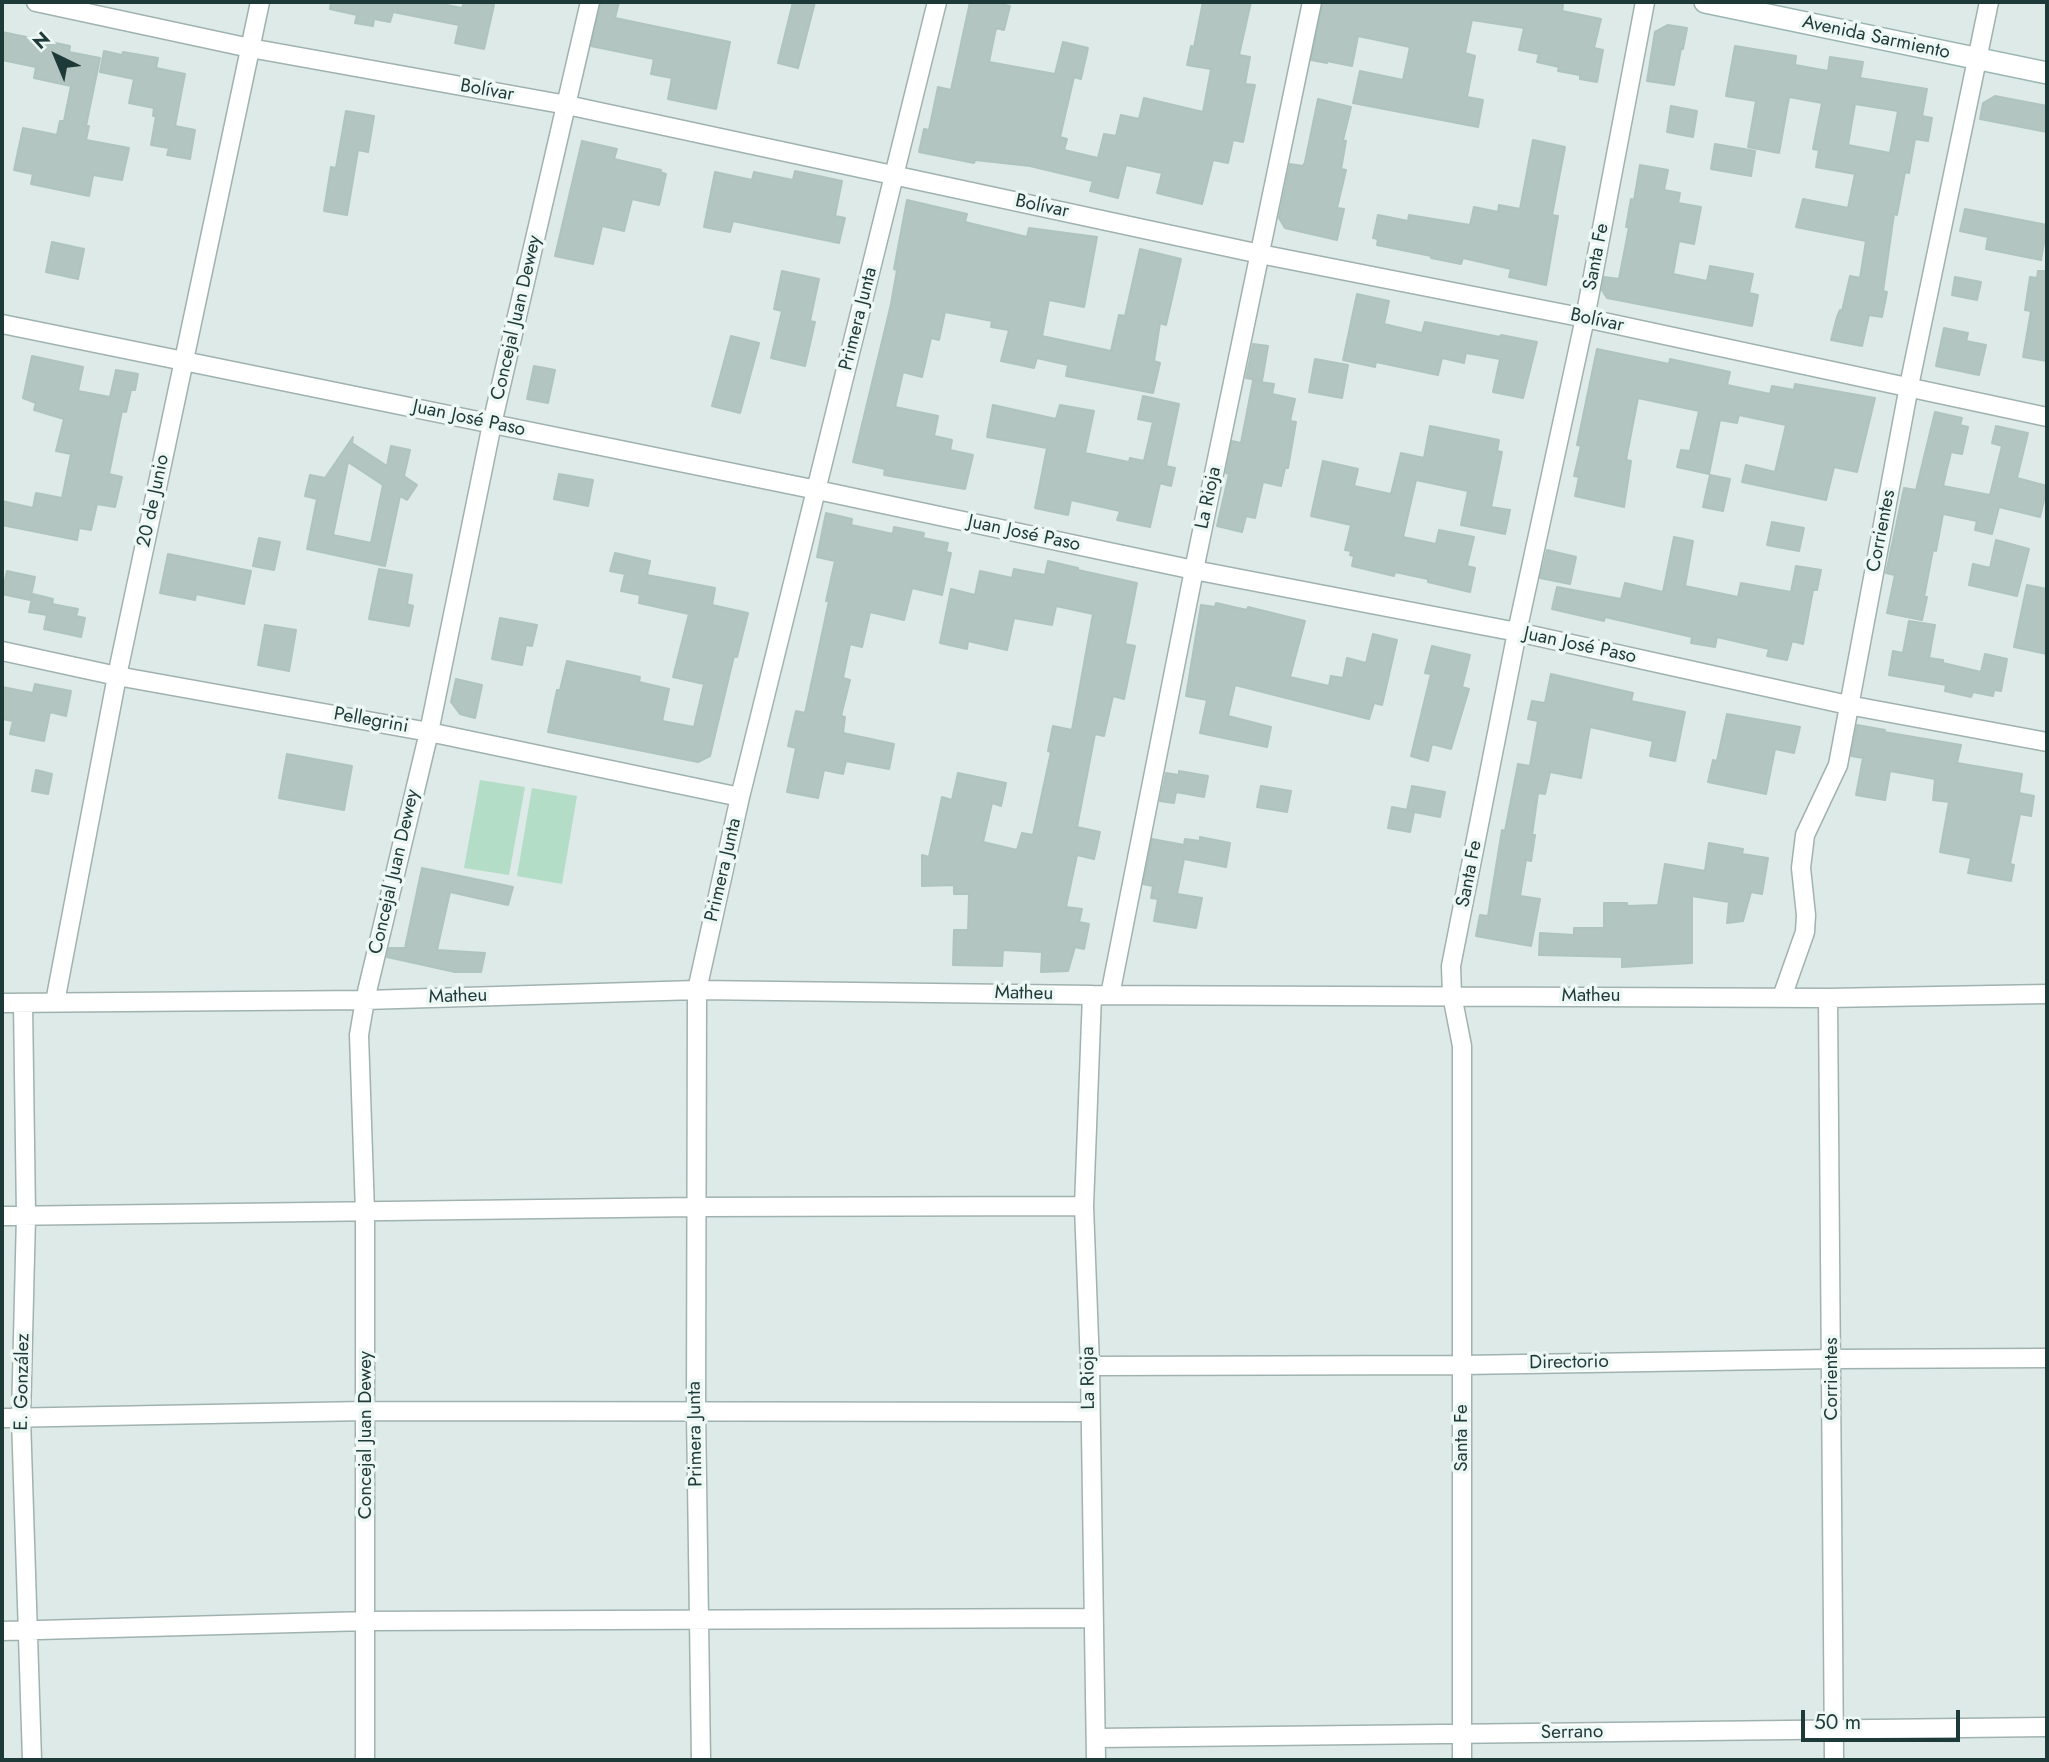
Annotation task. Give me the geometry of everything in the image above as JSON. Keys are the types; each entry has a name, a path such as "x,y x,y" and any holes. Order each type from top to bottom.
{"main road":[{"name":"Avenida Sarmiento","path":"1705,2 2047,73"}],"street":[{"name":"Bolívar","path":"36,2 250,48 567,106 1260,254 1585,318 2047,417"},
{"name":"20 de Junio","path":"55,1002 117,676 260,2"},
{"name":"Concejal Juan Dewey","path":"365,1760 365,1212 359,1035 429,732 492,424 590,2"},
{"name":"Primera Junta","path":"701,1760 696,1410 697,990 740,797 937,2"},
{"name":"La Rioja","path":"1096,1760 1090,1366 1084,1206 1101,995 1194,570 1312,2"},
{"name":"Santa Fe","path":"1462,1760 1462,1046 1452,995 1451,966 1517,632 1585,318 1645,2"},
{"name":"Corrientes","path":"1782,997 1805,932 1801,868 1805,835 1838,765 1909,386 1989,2"},
{"name":"Juan José Paso","path":"2,324 817,490 1194,570 1517,632 1848,705 2047,742"},
{"name":"Pellegrini","path":"2,651 117,676 429,732 740,797"},
{"name":"Matheu","path":"2,1003 365,1000 697,990 1101,995 1828,998 2047,994"},
{"name":"Corrientes","path":"1828,998 1834,1760"},
{"name":"E. González","path":"23,1003 26,1216 21,1418 32,1760"},
{"path":"2,1216 695,1207 1084,1206"},
{"name":"Directorio","path":"1090,1366 1462,1365 2047,1358"},
{"path":"2,1419 365,1411 1090,1412"},
{"path":"2,1631 367,1621 1092,1618"},
{"name":"Serrano","path":"1097,1738 2047,1727"}],"green space":[{"path":"480,780 525,787 509,875 464,868"},
{"path":"532,788 577,796 562,884 517,876"}],"building":[{"path":"331,2 431,2 462,8 464,2 494,5 484,49 455,43 459,25 393,12 390,22 374,19 373,26 355,23 357,15 330,9"},
{"path":"601,2 619,2 615,18 730,42 716,109 668,99 672,78 651,74 654,59 591,46"},
{"path":"793,2 815,2 798,68 778,63"},
{"path":"970,2 1010,6 1004,30 996,28 989,62 1055,74 1063,42 1088,48 1081,79 1074,77 1060,137 1067,139 1064,150 1098,158 1104,134 1116,136 1121,115 1139,119 1144,98 1203,112 1211,69 1187,65 1191,46 1194,47 1203,2 1251,2 1239,55 1250,57 1245,84 1255,85 1243,142 1233,140 1228,163 1213,160 1202,204 1157,193 1162,173 1126,165 1118,198 1090,191 1093,181 1030,166 975,160 974,163 919,152 924,129 929,130 938,87 951,90"},
{"path":"1323,2 1548,2 1563,5 1562,11 1601,19 1594,48 1603,50 1597,82 1580,79 1580,75 1558,71 1559,67 1537,62 1539,54 1519,50 1524,28 1472,20 1465,53 1475,56 1467,97 1483,100 1478,127 1353,103 1360,71 1403,80 1410,47 1358,36 1352,66 1311,60"},
{"path":"1668,25 1687,28 1674,85 1647,81 1655,32"},
{"path":"2,32 70,46 69,52 100,58 86,126 89,126 86,140 129,148 122,180 93,175 89,196 31,184 33,174 14,170 23,128 57,135 60,121 64,121 71,86 34,78 36,67 2,60"},
{"path":"1735,46 1796,56 1795,65 1828,71 1830,57 1863,62 1860,78 1927,89 1922,116 1932,118 1928,141 1915,139 1909,173 1905,172 1897,215 1894,214 1882,317 1869,315 1862,346 1831,340 1837,317 1840,310 1842,311 1850,276 1860,278 1866,241 1796,227 1803,199 1848,208 1855,174 1816,167 1819,150 1813,149 1822,103 1789,97 1779,153 1748,147 1756,101 1726,96","holes":["1855,104 1898,111 1890,153 1848,145"]},
{"path":"104,51 158,58 156,68 185,74 175,126 195,130 190,159 167,155 169,148 151,145 156,116 153,116 154,108 129,103 134,79 100,72"},
{"path":"1995,96 2047,106 2047,132 1980,119 1983,103"},
{"path":"1318,99 1351,107 1343,140 1346,141 1341,169 1346,170 1337,208 1344,209 1337,240 1285,228 1279,218 1290,164 1303,166 1305,162"},
{"path":"1671,106 1697,111 1693,137 1667,132"},
{"path":"346,111 374,116 368,152 358,150 347,215 324,211 331,167 336,168"},
{"path":"1533,140 1565,147 1552,215 1558,216 1546,285 1509,277 1511,269 1463,258 1461,264 1377,245 1378,239 1373,238 1378,215 1408,221 1409,215 1470,225 1474,207 1498,212 1499,205 1520,209"},
{"path":"582,141 617,149 614,159 661,170 660,172 666,174 659,205 632,199 624,231 602,226 593,264 555,256"},
{"path":"1715,144 1755,151 1751,176 1711,169"},
{"path":"1640,165 1668,170 1664,190 1680,193 1678,203 1701,207 1694,244 1679,241 1673,274 1707,281 1710,266 1753,274 1749,293 1758,295 1752,326 1607,298 1602,290 1604,277 1619,279 1629,227 1626,227 1631,199 1634,200"},
{"path":"795,171 842,181 835,216 845,218 839,243 733,221 730,232 704,227 715,172 752,180 754,172 793,180"},
{"path":"907,200 967,214 965,222 1027,237 1029,228 1097,237 1084,307 1049,300 1042,336 1111,351 1119,315 1125,316 1140,249 1181,259 1166,325 1160,323 1154,361 1160,363 1153,393 1066,376 1068,365 1037,358 1034,368 1001,361 1009,330 991,327 992,321 945,312 939,340 931,338 922,377 903,372 895,407 938,416 934,436 952,440 950,450 973,455 965,489 884,475 885,469 853,462 891,304 897,270 894,269"},
{"path":"1965,209 2047,225 2041,260 1986,249 1988,237 1960,231"},
{"path":"52,242 84,249 78,279 46,272"},
{"path":"782,271 819,279 810,321 815,322 805,366 771,358 782,311 774,309"},
{"path":"2038,271 2047,271 2047,361 2023,357 2031,311 2025,310 2030,277 2037,278"},
{"path":"1955,277 1981,282 1977,300 1952,295"},
{"path":"1357,294 1389,301 1384,324 1422,333 1425,322 1537,342 1523,398 1493,392 1500,359 1466,353 1464,363 1442,358 1438,375 1376,362 1375,367 1343,360"},
{"path":"1944,328 1968,333 1966,341 1986,345 1979,375 1936,366"},
{"path":"731,336 759,343 740,413 712,406"},
{"path":"1253,344 1268,346 1262,381 1246,378"},
{"path":"1597,349 1669,364 1670,359 1730,372 1727,385 1770,394 1772,386 1794,390 1795,384 1875,398 1857,472 1834,467 1826,500 1742,482 1746,465 1775,472 1786,425 1739,415 1737,423 1720,420 1709,474 1677,467 1681,450 1690,451 1699,411 1638,398 1626,460 1631,461 1624,507 1575,496 1579,477 1574,476 1581,446 1577,445"},
{"path":"32,356 83,367 78,391 110,397 116,370 138,374 126,412 122,411 109,474 122,477 115,507 97,504 91,530 79,528 77,540 2,525 2,501 33,508 36,493 62,498 71,454 56,451 64,419 34,410 36,403 23,398"},
{"path":"1315,359 1348,365 1342,398 1309,392"},
{"path":"534,366 555,370 548,403 527,399"},
{"path":"1253,381 1274,384 1272,394 1295,399 1290,421 1296,422 1288,468 1285,468 1281,486 1263,482 1255,518 1246,516 1242,532 1217,526 1229,474 1226,473 1232,441 1241,443"},
{"path":"1143,396 1179,404 1166,466 1175,468 1171,486 1160,483 1150,527 1117,520 1120,511 1071,500 1068,515 1035,508 1047,448 987,437 993,405 1056,419 1060,405 1094,411 1085,453 1129,462 1130,458 1144,461 1153,422 1138,419"},
{"path":"1935,412 1962,418 1960,425 1968,427 1962,454 1951,452 1943,486 1990,495 2002,446 1992,443 1996,426 2028,433 2017,478 2047,488 2040,517 1999,507 1992,534 1975,530 1977,521 1943,514 1936,551 1933,550 1922,620 1887,613 1895,575 1886,573 1904,488 1916,490"},
{"path":"1430,426 1499,440 1497,451 1502,452 1491,507 1510,510 1505,534 1461,525 1468,491 1416,480 1403,537 1436,544 1439,530 1474,537 1467,566 1475,568 1470,592 1428,582 1428,579 1395,572 1394,576 1352,566 1354,556 1350,555 1351,551 1345,550 1351,525 1311,516 1323,461 1358,469 1354,486 1391,494 1401,453 1424,458"},
{"path":"353,437 352,443 387,466 391,446 410,450 404,476 417,485 407,500 400,496 385,566 307,549 317,499 305,496 310,475 325,478","holes":["348,462 383,485 371,543 333,535"]},
{"path":"559,474 593,480 588,506 554,499"},
{"path":"1710,475 1730,479 1723,511 1703,507"},
{"path":"826,513 852,519 851,525 893,534 894,527 924,533 923,538 948,543 946,552 951,553 942,595 912,588 904,620 870,612 862,647 850,644 843,678 850,680 841,716 845,717 843,733 894,744 889,769 846,761 843,774 824,770 818,798 787,792 796,748 788,746 796,711 805,713 829,601 826,601 835,561 817,557"},
{"path":"1772,522 1804,528 1799,551 1767,545"},
{"path":"1674,537 1693,541 1685,586 1738,597 1741,583 1791,592 1796,566 1821,570 1817,590 1813,590 1803,644 1792,641 1787,660 1767,656 1769,649 1717,637 1715,647 1691,643 1692,637 1605,617 1604,621 1552,609 1557,587 1621,599 1625,583 1663,592"},
{"path":"259,538 280,542 274,570 253,566"},
{"path":"1996,540 2029,549 2017,596 1969,585 1973,564 1990,568"},
{"path":"1547,550 1576,557 1570,584 1540,578"},
{"path":"615,553 650,561 647,575 715,588 712,605 748,613 737,657 734,656 710,756 698,762 548,732 557,690 560,690 567,661 640,677 639,682 669,689 662,721 694,727 704,684 673,677 689,614 639,603 640,595 621,591 625,574 610,571"},
{"path":"168,554 251,571 244,604 196,594 195,600 160,593"},
{"path":"1048,561 1137,583 1125,644 1135,646 1124,699 1113,696 1104,736 1095,734 1077,827 1100,832 1094,859 1077,855 1066,907 1082,909 1079,922 1089,924 1084,949 1075,947 1068,971 1041,972 1042,952 1003,950 1002,966 953,965 954,930 968,930 969,894 954,894 954,885 922,886 922,855 929,857 942,797 952,800 958,773 1006,783 1001,806 992,803 983,842 1017,850 1022,833 1033,835 1051,752 1048,751 1053,726 1072,730 1093,614 1056,606 1052,625 1014,618 1007,650 968,641 967,649 940,643 951,589 975,595 980,571 1012,578 1014,569 1045,575"},
{"path":"379,569 412,575 407,604 413,606 409,626 369,619"},
{"path":"7,571 35,577 30,600 2,594"},
{"path":"2027,585 2047,589 2047,654 2014,647"},
{"path":"33,594 53,599 52,604 78,609 76,616 85,618 81,637 44,629 47,615 29,612"},
{"path":"1216,603 1247,610 1248,607 1305,621 1290,677 1329,686 1331,676 1343,678 1347,658 1366,663 1373,634 1397,640 1382,705 1374,703 1369,719 1235,685 1228,716 1271,727 1267,747 1200,733 1207,700 1186,696 1201,605 1215,607"},
{"path":"500,618 537,625 532,646 526,645 522,665 492,659"},
{"path":"1909,621 1935,625 1929,658 1981,672 1985,654 2007,659 2001,691 1994,690 1993,696 1973,692 1971,697 1945,691 1946,685 1889,675 1893,651 1903,653"},
{"path":"265,625 296,630 289,671 258,665"},
{"path":"1432,646 1470,655 1462,687 1469,689 1451,749 1432,744 1428,761 1411,756 1431,674 1425,673"},
{"path":"1551,674 1633,693 1631,701 1685,712 1675,761 1650,756 1653,741 1590,727 1581,778 1550,772 1545,794 1538,793 1531,861 1526,860 1520,896 1540,899 1531,946 1476,936 1480,915 1488,916 1502,830 1505,831 1518,764 1530,766 1538,721 1528,719 1532,701 1545,703"},
{"path":"456,679 482,685 475,718 460,714 451,702"},
{"path":"35,684 71,691 66,716 50,712 44,741 10,734 13,721 2,719 2,687 33,693"},
{"path":"1727,714 1800,727 1794,753 1775,749 1766,794 1708,782 1713,760 1717,761"},
{"path":"1857,725 1961,745 1957,763 2022,774 2019,793 2034,796 2031,816 2020,814 2010,864 2014,865 2011,881 1968,873 1971,858 1940,852 1949,802 1933,800 1935,779 1890,771 1885,800 1856,795 1863,758 1851,756"},
{"path":"287,754 352,766 344,810 279,798"},
{"path":"36,770 52,774 48,794 32,791"},
{"path":"1179,771 1208,776 1204,797 1176,792 1174,803 1160,801 1166,773 1179,775"},
{"path":"1261,786 1291,791 1287,812 1257,807"},
{"path":"1412,786 1445,792 1440,817 1414,812 1410,832 1388,828 1392,807 1407,810"},
{"path":"1200,837 1230,843 1226,867 1184,859 1177,894 1202,898 1196,928 1154,921 1158,899 1151,898 1153,886 1143,884 1152,839 1184,845 1185,839 1200,841"},
{"path":"1709,843 1743,849 1742,854 1768,858 1762,894 1751,892 1743,921 1727,923 1729,902 1692,896 1692,963 1622,967 1622,957 1539,955 1540,933 1574,935 1574,928 1604,928 1604,903 1627,903 1627,906 1658,905 1665,864 1705,871"},
{"path":"422,868 513,887 508,905 450,892 437,950 485,953 481,972 455,972 387,957 389,948 405,948"}]}
